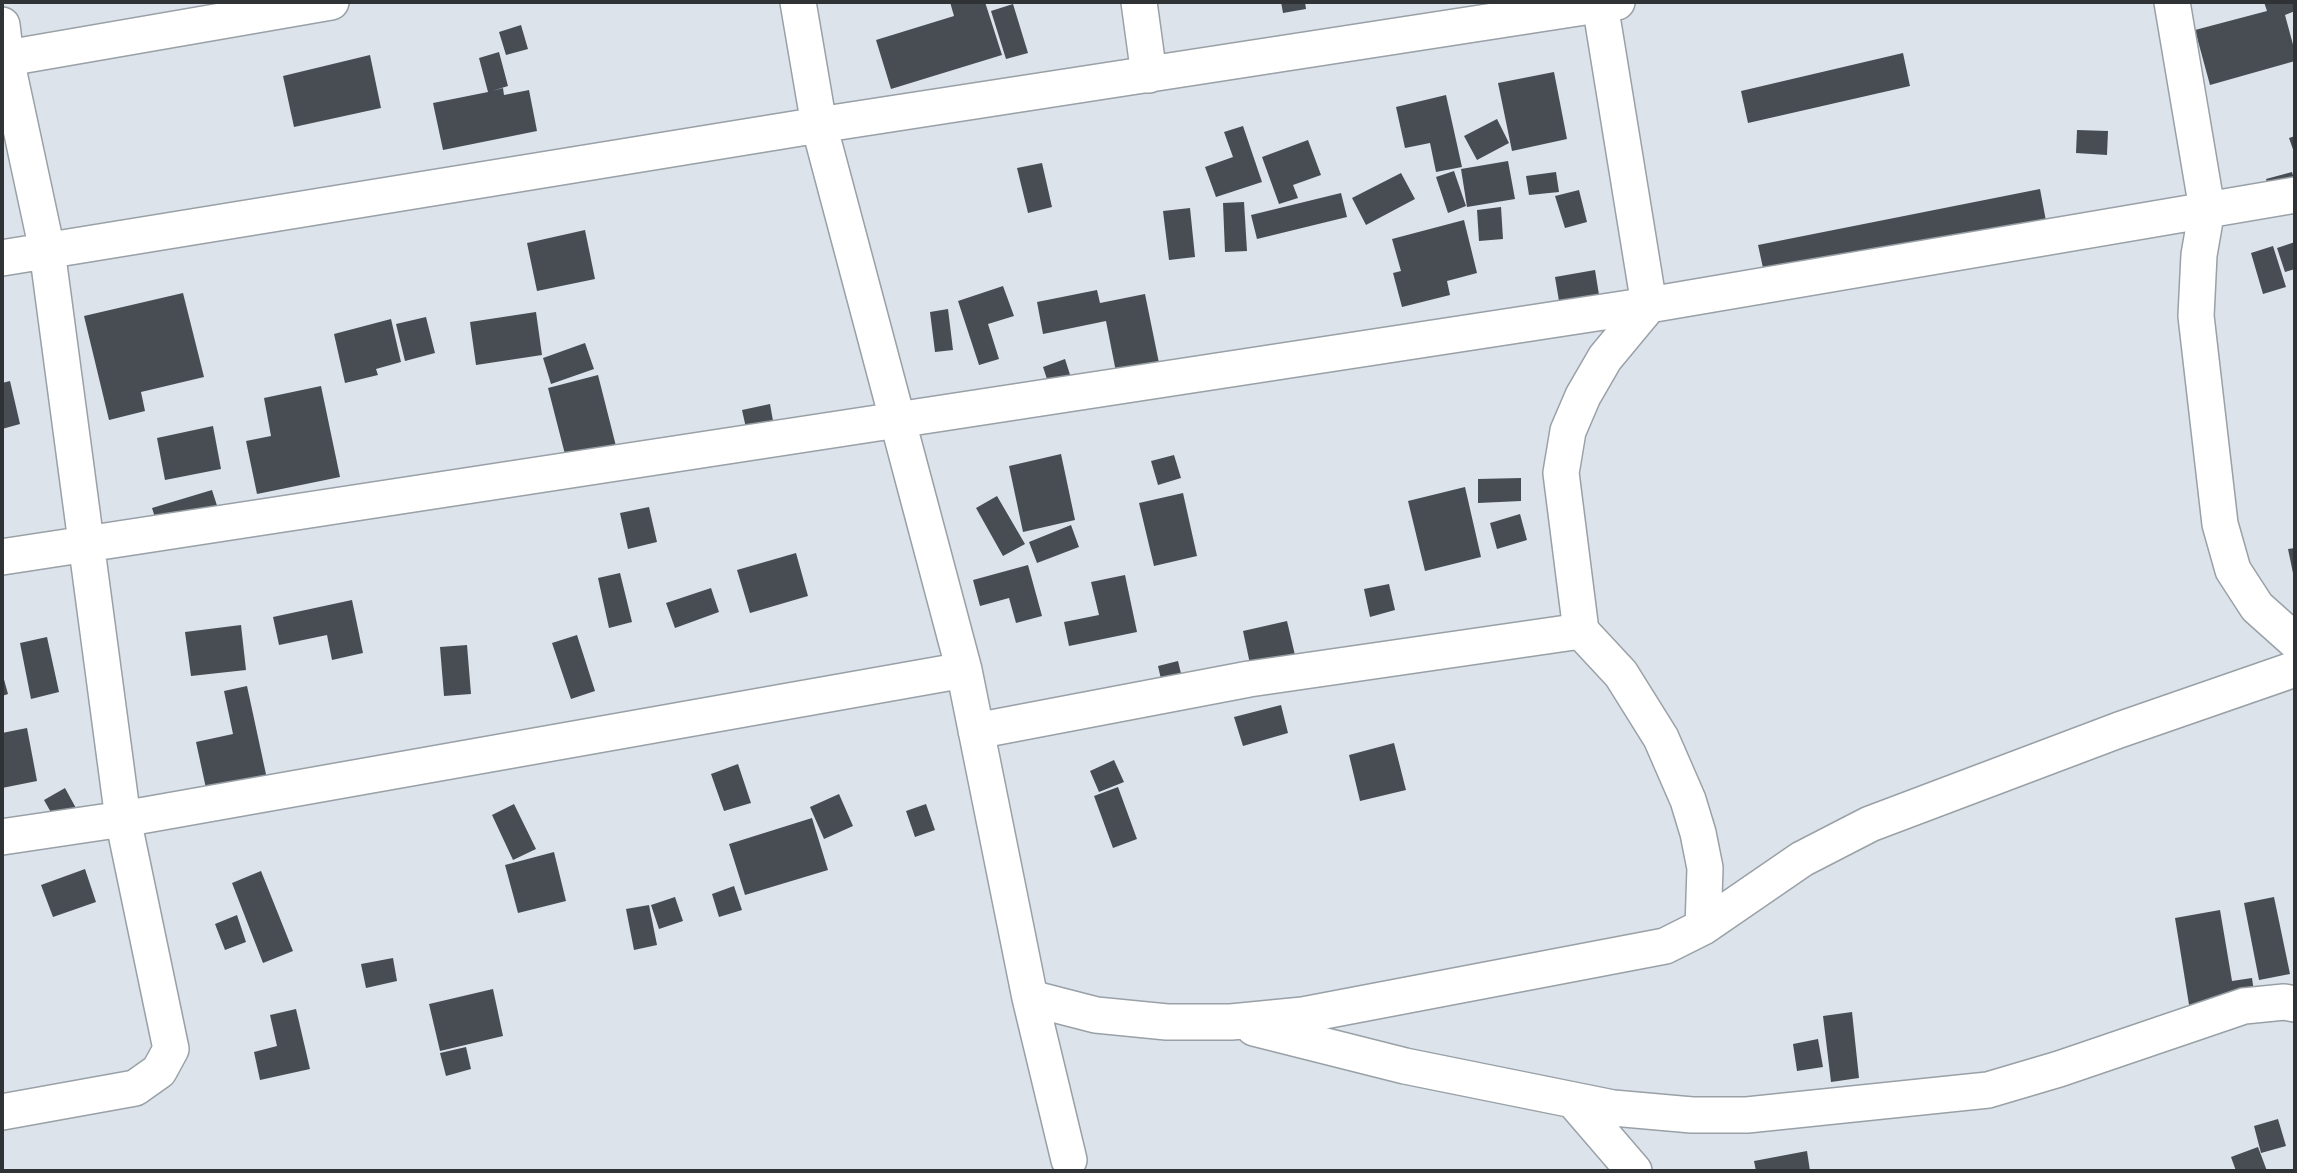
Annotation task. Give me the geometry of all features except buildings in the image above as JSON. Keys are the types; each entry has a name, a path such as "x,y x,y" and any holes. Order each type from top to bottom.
{"street":[{"path":"2,1112 135,1088 159,1071 171,1049 123,819 47,250 3,48 331,2"},
{"path":"798,2 819,125 964,670 1030,998 1069,1160"},
{"path":"1139,2 1149,75"},
{"path":"2172,2 2207,209 2199,255 2196,316 2220,524 2233,570 2257,607 2295,641"},
{"path":"2,258 819,125 1609,3 1649,305 1605,359 1583,396 1568,432 1561,473 1581,631 1621,674 1661,738 1688,800 1705,868 1703,927"},
{"path":"2,557 1649,305 2295,195"},
{"path":"976,731 1249,679 1581,631"},
{"path":"1030,998 1096,1015 1167,1022 1231,1022 1303,1015 1665,946 1703,927 1802,859 1870,824 2119,730 2295,669"},
{"path":"2,836 123,819 964,670"},
{"path":"1231,1022 1405,1066 1613,1108 1692,1115 1748,1115 1988,1090 2059,1069 2244,1006 2284,1002 2295,1004"},
{"path":"1573,1100 1633,1171"}]}
